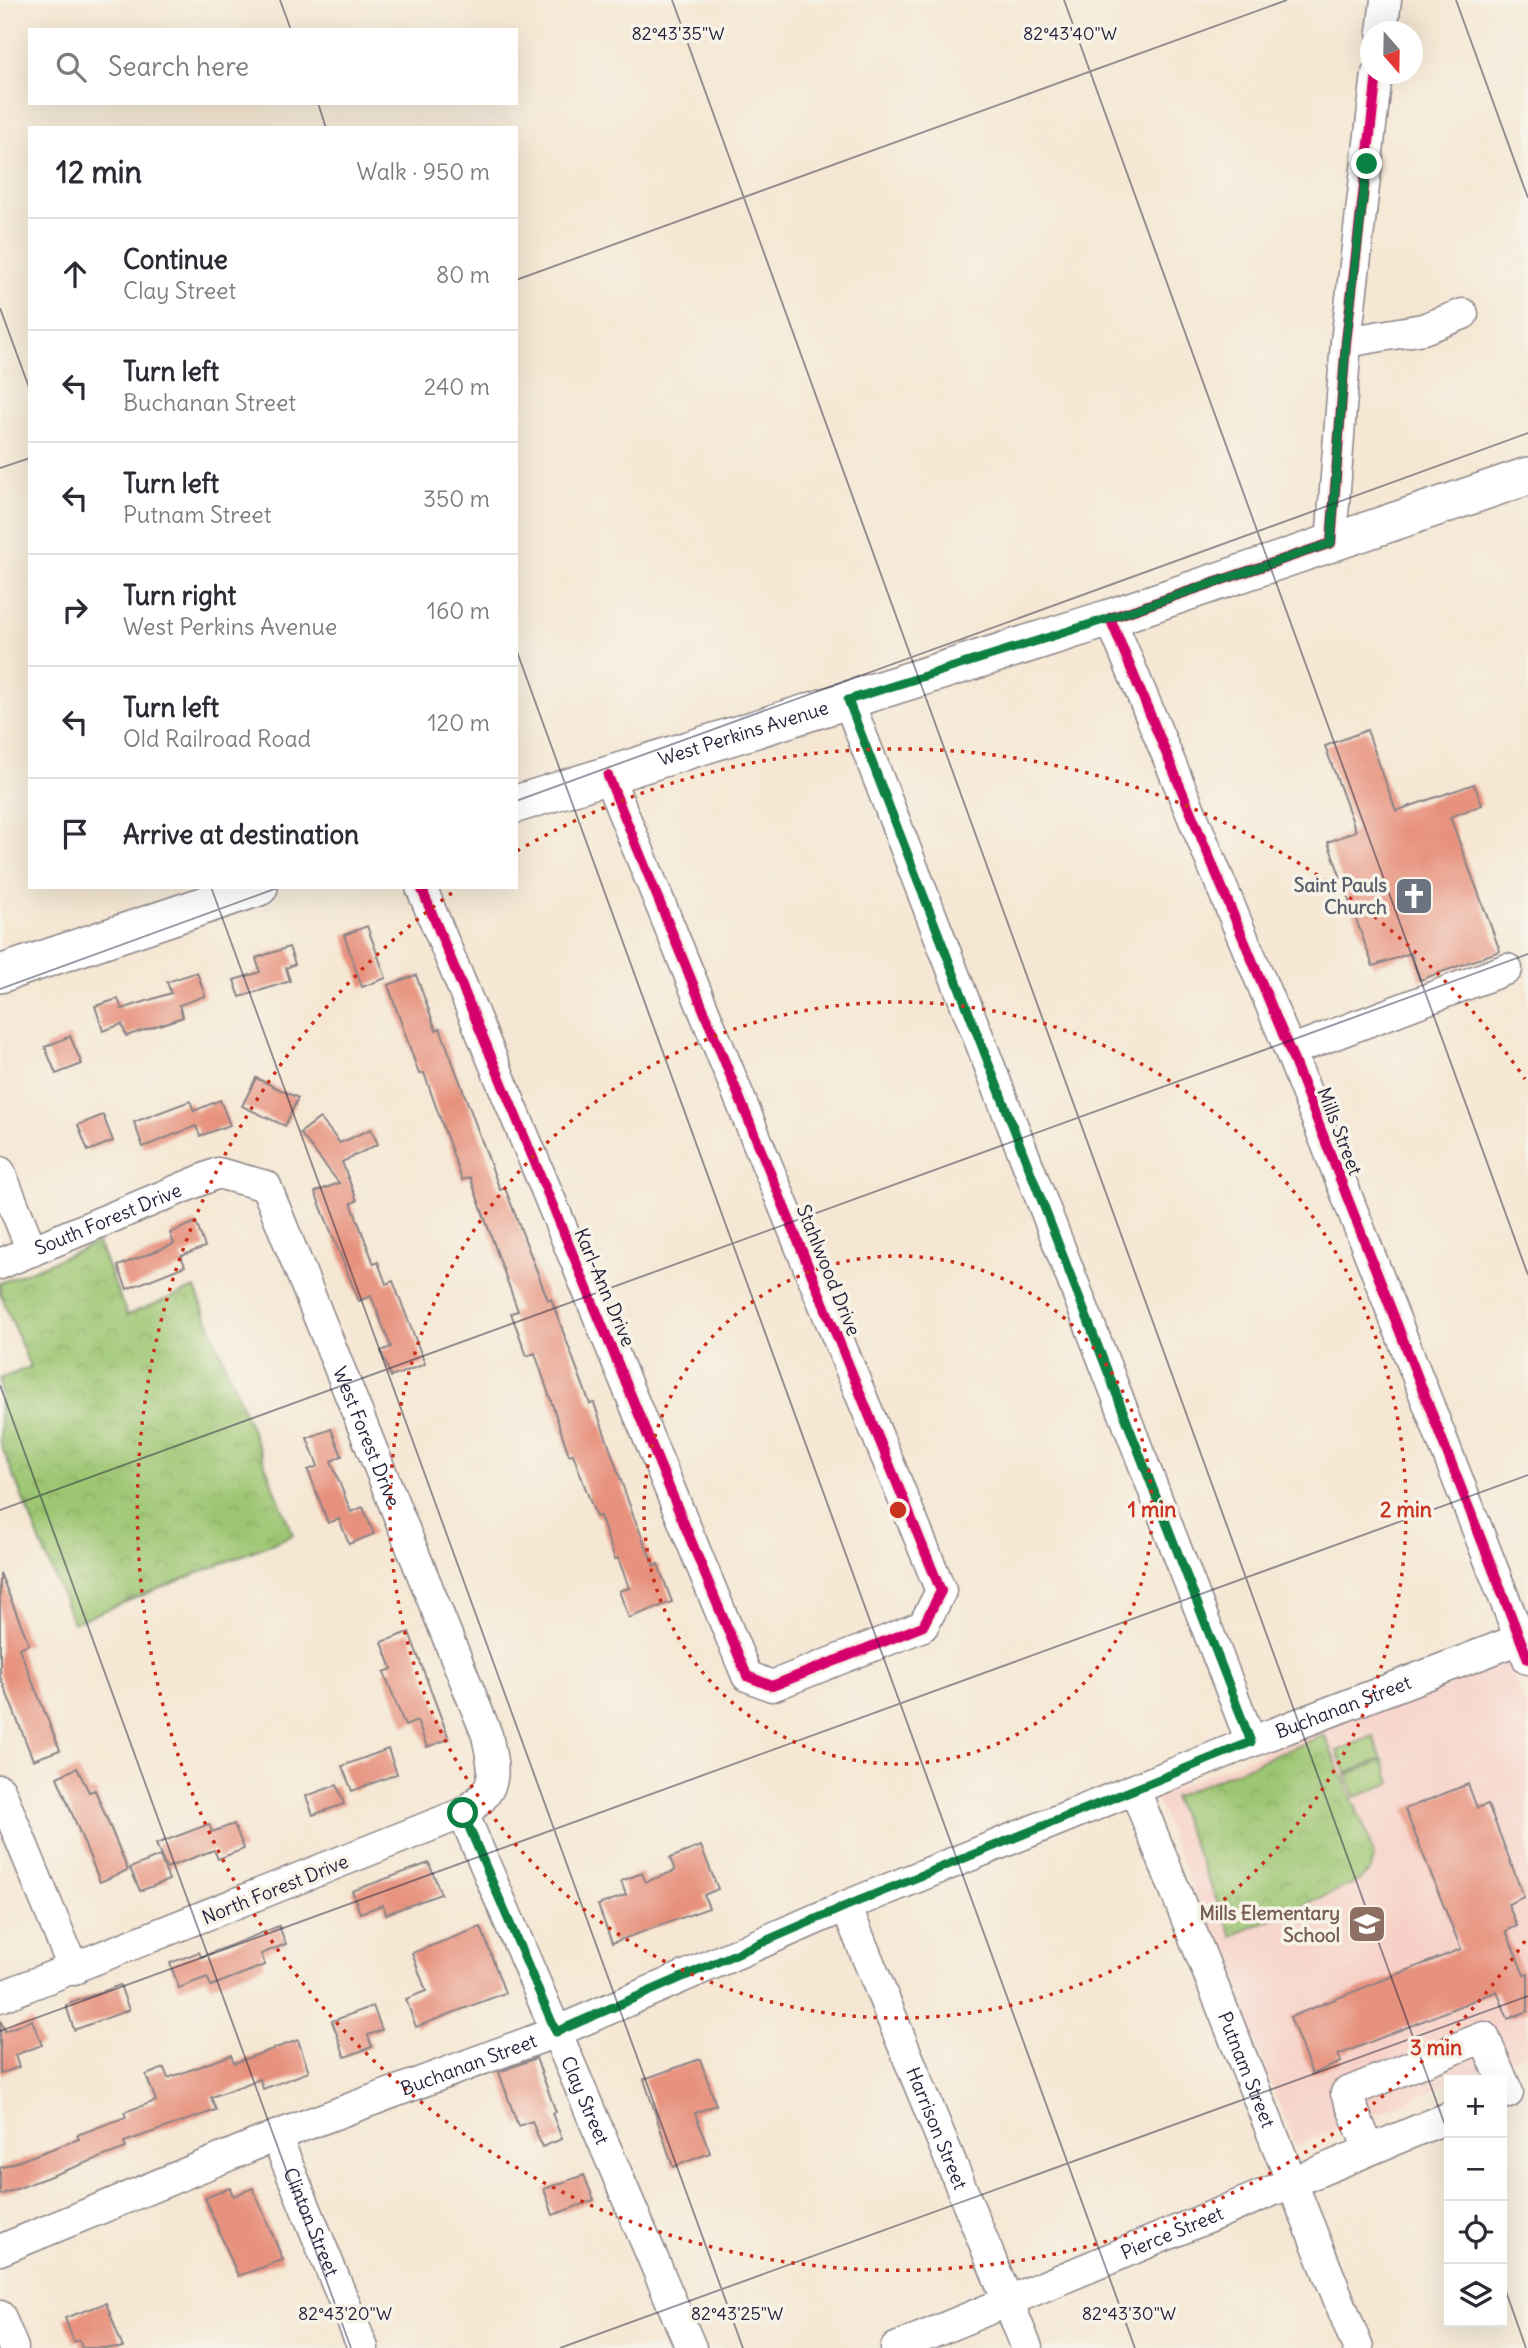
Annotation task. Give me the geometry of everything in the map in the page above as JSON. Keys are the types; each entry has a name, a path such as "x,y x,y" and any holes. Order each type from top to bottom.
{"main road":[{"name":"West Perkins Avenue","path":"518,803 1110,618 1528,476"},
{"path":"0,974 253,889"}],"street":[{"path":"1383,21 1386,0"},
{"path":"1331,543 1346,342 1376,84"},
{"path":"1346,342 1423,329 1463,314"},
{"name":"Mills Street","path":"1110,618 1290,1051 1524,1649"},
{"path":"848,700 1251,1742"},
{"name":"Stahlwood Drive","path":"608,776 941,1591 923,1626 772,1686"},
{"name":"Karl-Ann Drive","path":"422,889 747,1676 772,1686"},
{"path":"1290,1051 1507,969"},
{"path":"0,1172 32,1251"},
{"name":"South Forest Drive","path":"0,1264 218,1173"},
{"name":"West Forest Drive","path":"218,1173 266,1186 487,1735"},
{"name":"Buchanan Street","path":"0,2250 275,2136 556,2032 846,1906 1251,1742 1524,1649"},
{"name":"North Forest Drive","path":"0,1997 74,1970 463,1813 482,1800 495,1776 487,1735"},
{"path":"0,1790 74,1970"},
{"name":"Putnam Street","path":"1135,1790 1358,2348"},
{"name":"Clay Street","path":"463,1813 691,2348"},
{"name":"Harrison Street","path":"846,1906 1027,2348"},
{"path":"1369,2149 1346,2093 1483,2037 1513,2092"},
{"name":"Pierce Street","path":"896,2348 1444,2119"},
{"name":"Clinton Street","path":"275,2136 363,2348"},
{"path":"0,2316 13,2348"}],"shaded area":[{"name":"Mills Elementary School","path":"1504,1655 1528,1714 1528,2052 1471,2075 1444,2075 1444,2086 1296,2146 1155,1796"}],"green space":[{"path":"98,1243 127,1315 195,1288 293,1535 73,1623 0,1442 0,1379 30,1367 0,1292 0,1283"},
{"path":"1324,1735 1366,1831 1374,1858 1371,1869 1359,1881 1232,1936 1173,1797"},
{"path":"1373,1736 1382,1759 1346,1773 1337,1751"},
{"path":"1383,1760 1391,1783 1355,1797 1346,1775"}],"building":[{"name":"Saint Pauls Church","path":"1367,730 1396,811 1474,784 1482,805 1450,817 1500,951 1420,980 1411,953 1373,966 1328,842 1356,831 1325,746"},
{"path":"367,926 386,978 362,987 344,935"},
{"path":"289,947 295,964 286,968 290,981 240,997 234,980 260,972 256,958"},
{"path":"197,972 205,996 179,1005 183,1017 126,1036 122,1024 103,1031 95,1006 118,999 122,1009 171,993 167,982"},
{"path":"416,975 436,1030 440,1028 500,1190 505,1188 548,1300 551,1299 590,1404 594,1403 633,1515 654,1566 658,1564 672,1602 629,1618 619,1591 629,1588 618,1558 615,1559 600,1516 596,1517 573,1454 569,1455 535,1353 527,1356 511,1313 518,1311 470,1177 462,1180 424,1073 419,1074 388,985"},
{"path":"70,1036 82,1064 56,1074 45,1047"},
{"path":"256,1078 298,1098 285,1126 242,1106"},
{"path":"220,1100 230,1125 200,1136 196,1126 143,1147 134,1122 190,1101 194,1111"},
{"path":"103,1115 113,1141 88,1151 78,1125"},
{"path":"320,1118 340,1143 371,1129 378,1144 342,1162 357,1201 351,1203 374,1264 378,1262 386,1284 393,1281 425,1364 391,1377 381,1351 391,1347 371,1296 359,1301 315,1192 339,1183 300,1133"},
{"path":"196,1222 205,1247 181,1256 185,1266 127,1289 118,1266 174,1244 170,1233"},
{"path":"331,1429 342,1456 331,1461 351,1512 363,1507 374,1534 349,1544 339,1519 328,1523 308,1470 318,1466 307,1438"},
{"path":"0,1573 29,1644 19,1648 60,1750 33,1760 0,1676"},
{"path":"409,1632 449,1739 427,1747 417,1721 405,1726 384,1672 392,1669 382,1642"},
{"path":"388,1749 397,1774 352,1791 342,1766"},
{"path":"77,1768 89,1792 95,1790 128,1870 100,1882 57,1777"},
{"path":"1468,1784 1477,1808 1488,1804 1524,1897 1508,1904 1517,1926 1506,1931 1524,1975 1528,1974 1528,2011 1508,2019 1497,1991 1338,2055 1341,2062 1312,2074 1290,2017 1461,1949 1405,1809"},
{"path":"337,1785 344,1804 313,1815 306,1796"},
{"path":"209,1824 212,1832 234,1824 244,1849 218,1859 214,1850 166,1868 156,1844"},
{"path":"701,1846 718,1889 704,1895 709,1908 612,1943 598,1905 626,1895 621,1881 642,1873 645,1882 675,1871 670,1858"},
{"path":"160,1856 169,1880 140,1891 130,1868"},
{"path":"429,1863 441,1894 386,1914 383,1905 360,1913 352,1891"},
{"path":"279,1926 286,1944 261,1954 265,1965 211,1986 207,1977 179,1988 170,1963 199,1952 201,1957"},
{"path":"481,1927 505,1993 416,2027 406,1999 426,1991 412,1953"},
{"path":"120,1985 129,2010 74,2030 66,2005"},
{"path":"373,2006 382,2030 368,2035 372,2047 345,2057 332,2021"},
{"path":"0,2020 5,2031 32,2020 42,2045 15,2055 19,2067 0,2074"},
{"path":"298,2040 309,2072 263,2089 260,2079 211,2097 216,2110 124,2142 126,2148 0,2195 0,2168 79,2139 77,2135 126,2117 124,2112 156,2101 146,2075 164,2068 168,2078 231,2055 234,2063"},
{"path":"536,2058 556,2112 552,2113 562,2139 542,2147 532,2121 518,2126 499,2072"},
{"path":"700,2059 716,2105 695,2113 710,2153 673,2167 644,2079"},
{"path":"584,2175 594,2200 553,2215 544,2189"},
{"path":"230,2188 233,2196 253,2188 283,2260 238,2276 205,2198"},
{"path":"106,2303 123,2348 82,2348 79,2340 74,2342 65,2318"}],"cycle path":[{"path":"1376,84 1346,342 1331,543 1110,618 1290,1051 1528,1659"},
{"path":"422,889 747,1676 772,1686 923,1626 941,1591 608,776"}],"place":[{"name":"Saint Pauls Church","path":"1414,896"},
{"name":"Mills Elementary School","path":"1367,1924"}],"route":[{"path":"463,1813 556,2032 846,1906 1251,1742 848,700 1110,618 1331,543 1331,509 1346,342 1367,164"}]}
